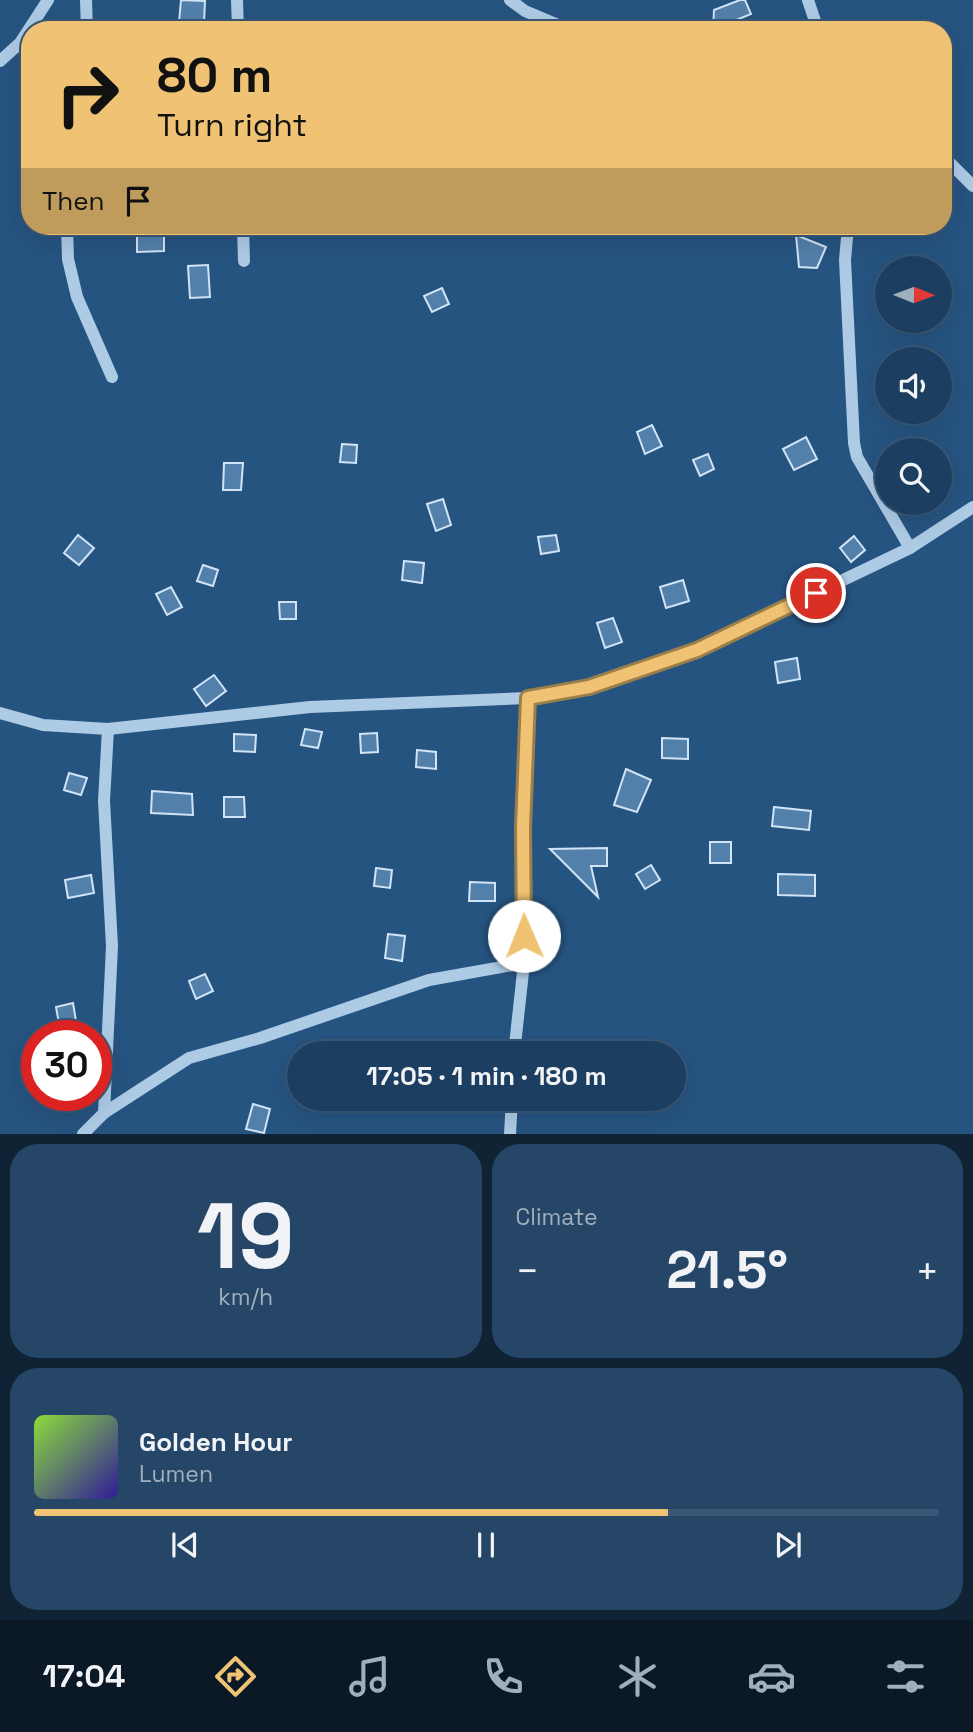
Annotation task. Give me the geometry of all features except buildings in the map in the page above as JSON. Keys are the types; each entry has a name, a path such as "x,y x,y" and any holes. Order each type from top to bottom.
{"street":[{"path":"34,21 48,0"},
{"path":"86,0 87,21"},
{"path":"237,0 238,21"},
{"path":"510,0 525,11 549,21"},
{"path":"808,0 815,21"},
{"path":"0,61 21,41"},
{"path":"952,165 973,186"},
{"path":"67,235 68,259 76,297 112,377"},
{"path":"243,235 244,261"},
{"path":"847,235 845,260 854,443 857,457 910,548"},
{"path":"0,713 43,725 108,729 310,707 528,698 589,687 697,650 910,548 973,507"},
{"path":"515,1041 524,963 523,827 528,698"},
{"path":"104,1112 112,946 104,801 108,729"},
{"path":"83,1133 104,1112 189,1058 260,1038 429,980 524,963"},
{"path":"510,1133 511,1111"}],"route":[{"path":"524,936 523,827 528,698 589,687 697,650 816,593"}]}
